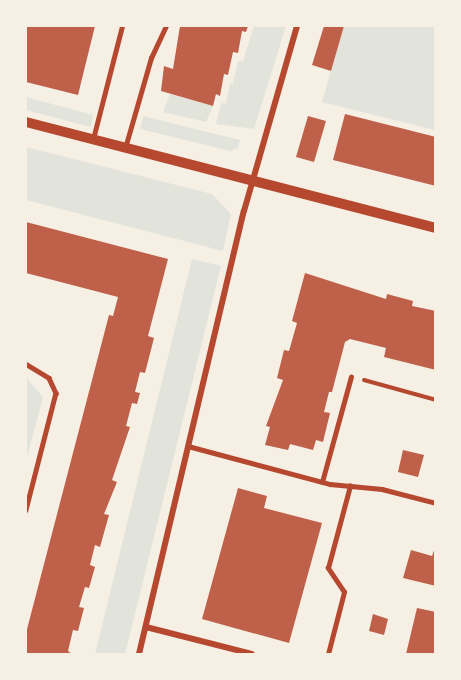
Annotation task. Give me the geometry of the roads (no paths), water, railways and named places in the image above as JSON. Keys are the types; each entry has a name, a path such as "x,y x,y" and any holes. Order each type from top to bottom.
{"street":[{"path":"139,654 252,181 297,26"},
{"path":"26,122 435,228"},
{"path":"146,627 252,654"}],"lane":[{"path":"93,139 122,26"},
{"path":"125,147 151,58 166,26"},
{"path":"26,364 49,378 56,393 26,510"},
{"path":"322,482 351,377"},
{"path":"188,446 322,482 382,489 435,503"},
{"path":"328,654 344,592 328,568 350,486"}]}
